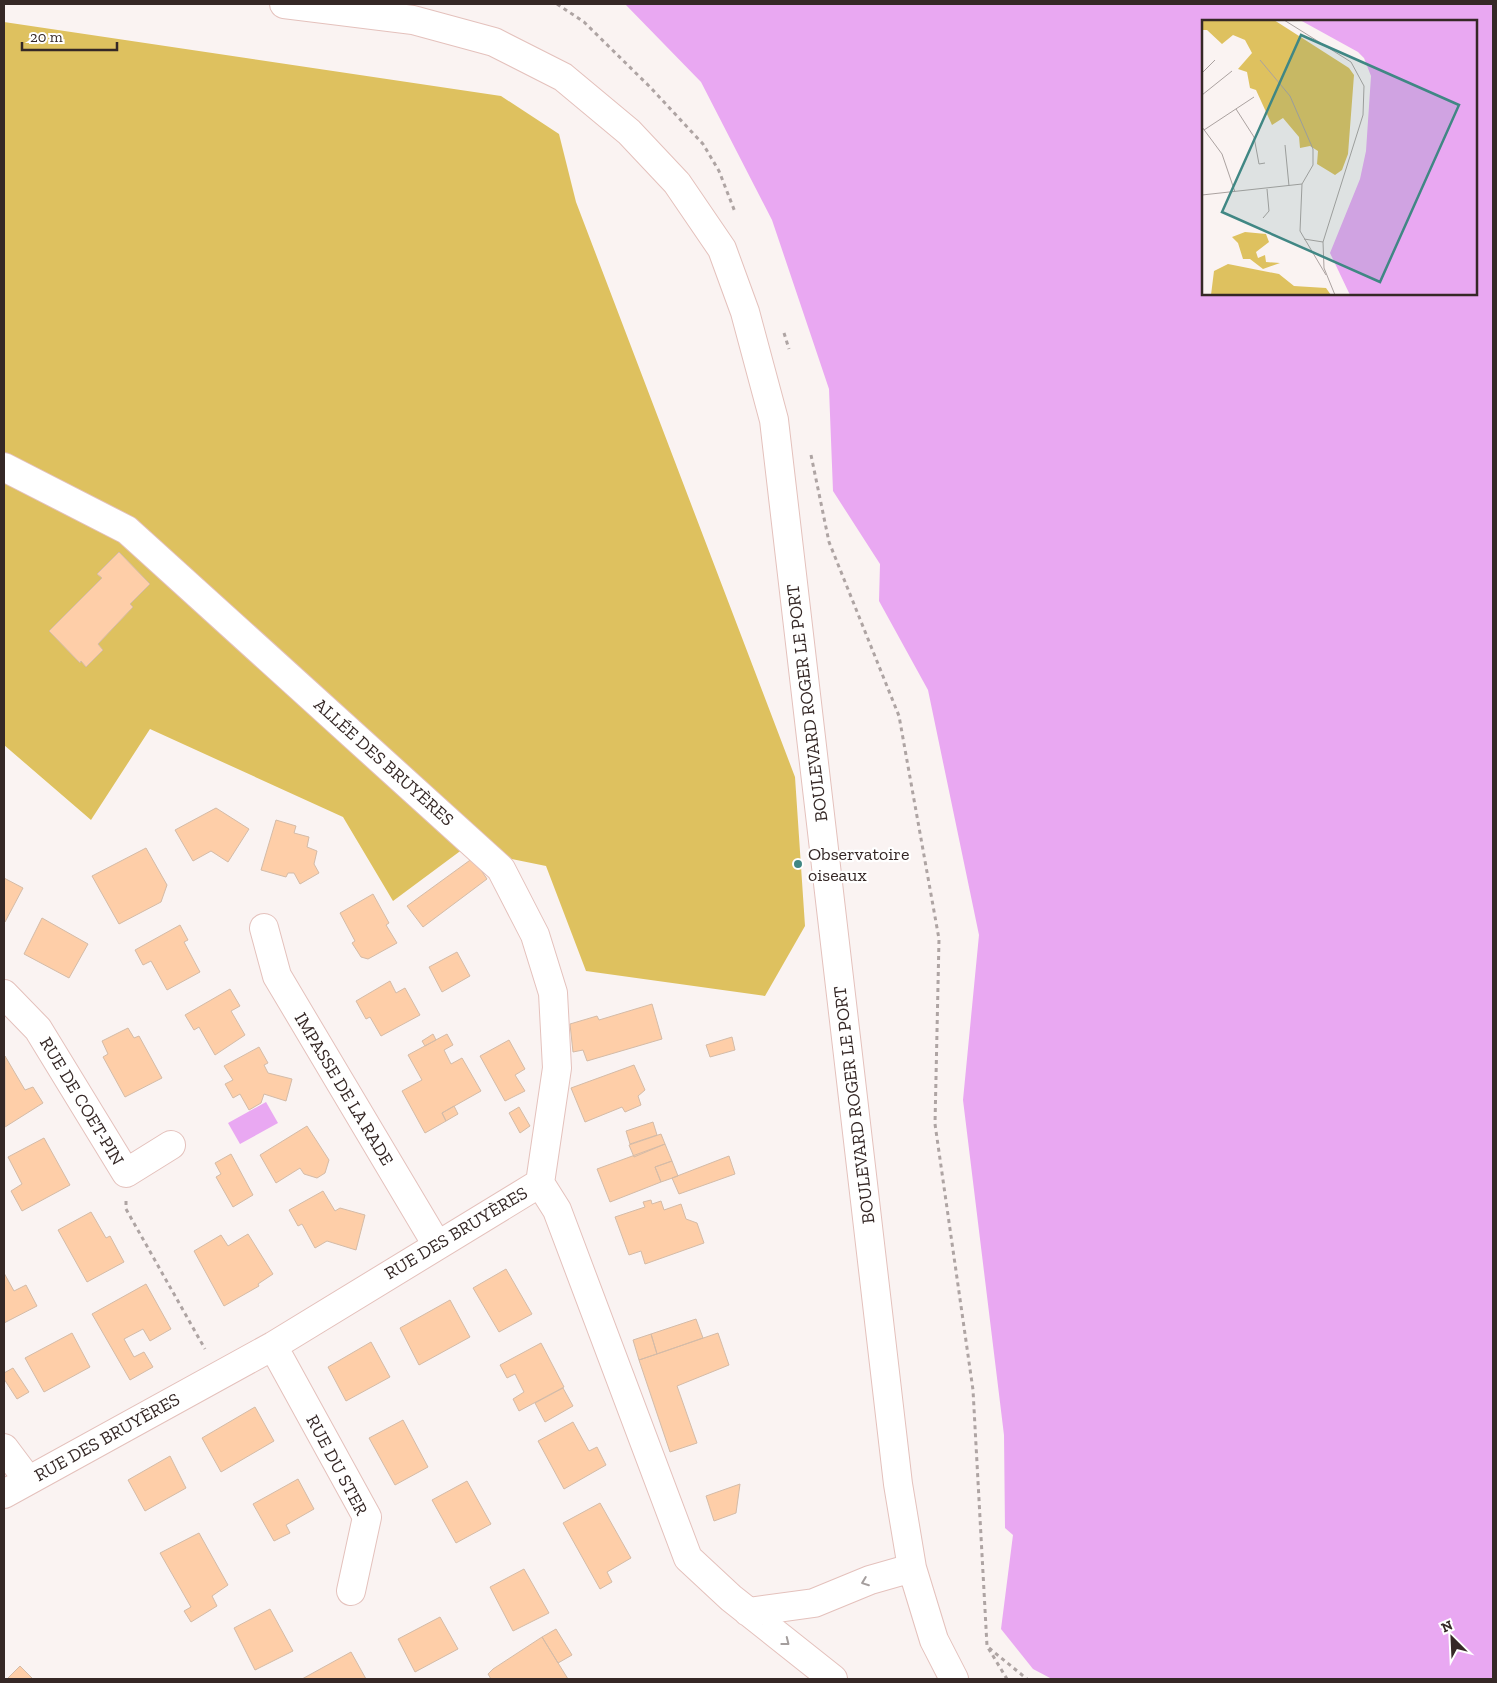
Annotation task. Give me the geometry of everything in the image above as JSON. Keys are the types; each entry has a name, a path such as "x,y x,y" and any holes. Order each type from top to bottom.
{"street":[{"name":"BOULEVARD ROGER LE PORT","path":"284,4 413,20 494,42 563,77 629,132 677,183 722,249 745,312 774,420 897,1474 912,1568 934,1640 954,1679"},
{"name":"ALLÉE DES BRUYÈRES","path":"4,467 127,530 501,869 535,935 553,993 557,1068 540,1183"},
{"name":"IMPASSE DE LA RADE","path":"264,928 278,976 437,1244"},
{"name":"RUE DE COET-PIN","path":"4,994 38,1029 126,1173"},
{"path":"126,1173 171,1145"},
{"name":"RUE DES BRUYÈRES","path":"4,1494 273,1346 437,1244 540,1183 557,1210 688,1558 748,1612 833,1679"},
{"name":"RUE DU STER","path":"273,1346 367,1517 351,1591"},
{"path":"4,1448 28,1480"},
{"path":"748,1612 814,1603 870,1580 912,1568"}],"path":[{"path":"557,4 584,22 650,87 703,144 719,172 737,216"},
{"path":"783,331 791,359"},
{"path":"809,446 829,542 899,716 939,939 935,1124 974,1390 986,1646 1007,1679"},
{"name":"RUE DE COET-PIN","path":"126,1173 126,1209 206,1350 227,1371"},
{"path":"986,1646 1027,1679"}],"shaded area":[{"path":"625,4 1493,4 1493,1679 1052,1679 1033,1669 1001,1629 1013,1535 1005,1528 1004,1435 963,1100 979,935 928,690 879,601 880,564 833,491 829,389 772,220 701,82"},
{"path":"4,22 501,96 559,134 576,202 795,777 805,926 765,996 586,971 546,866 463,849 393,901 343,817 150,729 91,820 4,745"},
{"path":"266,1102 278,1123 240,1144 228,1123"}],"building":[{"path":"119,552 150,584 130,604 133,607 98,644 103,650 86,667 49,631 102,578 97,574"},
{"path":"216,808 249,829 228,862 211,851 193,861 175,830"},
{"path":"276,820 296,826 294,833 309,837 307,847 317,851 314,864 319,873 300,884 294,873 288,873 286,877 261,870"},
{"path":"146,848 167,885 161,902 119,924 92,876"},
{"path":"473,858 487,879 423,927 407,906"},
{"path":"4,878 23,888 5,922 4,921"},
{"path":"373,894 389,923 386,925 397,943 368,959 361,957 352,943 355,941 340,913"},
{"path":"42,918 88,944 69,978 24,954"},
{"path":"180,925 188,940 184,942 200,972 167,990 151,961 143,965 135,950"},
{"path":"457,952 470,976 442,992 429,967"},
{"path":"390,981 396,993 405,988 420,1015 381,1036 370,1017 366,1019 356,1001"},
{"path":"230,989 240,1006 231,1011 245,1035 215,1055 199,1027 194,1030 185,1015"},
{"path":"652,1004 662,1039 587,1061 583,1050 573,1052 570,1024 597,1016 599,1020"},
{"path":"128,1028 134,1038 139,1036 162,1078 125,1097 103,1057 108,1054 102,1041"},
{"path":"433,1034 436,1040 425,1046 422,1041"},
{"path":"447,1034 453,1045 444,1050 451,1064 462,1058 481,1091 442,1113 446,1121 425,1133 402,1091 422,1080 408,1055"},
{"path":"732,1037 735,1050 710,1057 706,1045"},
{"path":"509,1040 525,1069 515,1075 525,1091 505,1101 480,1056"},
{"path":"259,1047 268,1063 264,1065 268,1073 292,1079 286,1101 264,1094 261,1103 249,1110 240,1094 233,1098 225,1084 233,1080 224,1066"},
{"path":"5,1056 25,1090 33,1087 43,1103 5,1127"},
{"path":"634,1065 645,1090 638,1096 641,1105 625,1112 622,1107 585,1122 571,1088"},
{"path":"454,1106 458,1114 446,1121 442,1113"},
{"path":"519,1107 530,1126 520,1133 509,1113"},
{"path":"653,1122 657,1135 630,1144 626,1131"},
{"path":"307,1126 329,1160 325,1173 317,1178 304,1174 300,1168 276,1183 260,1155"},
{"path":"661,1134 665,1144 634,1157 629,1145"},
{"path":"44,1138 70,1185 22,1211 11,1191 22,1184 8,1157"},
{"path":"665,1144 672,1161 655,1167 661,1182 610,1202 597,1169"},
{"path":"231,1154 253,1195 233,1207 216,1177 221,1174 215,1163"},
{"path":"729,1156 735,1174 679,1194 672,1178"},
{"path":"672,1161 678,1176 661,1182 655,1167"},
{"path":"323,1191 335,1211 340,1208 365,1215 356,1250 327,1241 315,1248 302,1224 298,1226 289,1210"},
{"path":"651,1200 652,1204 661,1201 664,1210 681,1204 686,1219 697,1223 704,1243 645,1264 641,1251 629,1255 615,1217 645,1207 643,1202"},
{"path":"91,1212 106,1238 110,1236 124,1262 87,1282 58,1230"},
{"path":"248,1234 273,1274 258,1284 259,1286 224,1306 194,1251 221,1235 228,1246"},
{"path":"506,1269 532,1314 499,1332 473,1288"},
{"path":"4,1273 14,1291 26,1285 37,1306 4,1323"},
{"path":"146,1284 171,1329 150,1341 143,1329 124,1339 134,1357 144,1352 153,1367 130,1380 92,1314"},
{"path":"450,1300 470,1337 419,1365 400,1328"},
{"path":"696,1319 703,1338 657,1354 651,1334"},
{"path":"72,1333 90,1367 44,1392 25,1358"},
{"path":"718,1333 729,1365 677,1386 697,1443 670,1452 639,1360"},
{"path":"651,1334 657,1354 639,1360 633,1340"},
{"path":"371,1342 390,1377 346,1401 328,1367"},
{"path":"541,1343 564,1387 519,1411 513,1399 524,1392 515,1374 507,1378 500,1365"},
{"path":"13,1368 29,1392 17,1399 4,1379 4,1373"},
{"path":"563,1388 573,1406 545,1422 535,1403"},
{"path":"255,1407 274,1441 221,1472 202,1438"},
{"path":"403,1420 428,1467 395,1485 369,1438"},
{"path":"573,1422 589,1451 597,1447 606,1465 564,1489 538,1441"},
{"path":"170,1456 186,1488 145,1511 128,1480"},
{"path":"298,1479 314,1509 286,1525 290,1533 274,1541 253,1504"},
{"path":"467,1481 491,1524 456,1543 432,1500"},
{"path":"740,1484 736,1513 714,1521 706,1496"},
{"path":"600,1503 631,1558 607,1572 612,1582 600,1589 563,1523"},
{"path":"199,1533 228,1585 212,1596 217,1606 191,1622 184,1611 191,1607 160,1553"},
{"path":"524,1569 549,1613 513,1631 490,1587"},
{"path":"270,1609 293,1651 255,1670 234,1628"},
{"path":"440,1617 458,1649 415,1672 398,1639"},
{"path":"556,1629 572,1655 558,1663 542,1637"},
{"path":"542,1637 568,1679 491,1679 488,1674 493,1669"},
{"path":"351,1652 366,1679 302,1679"},
{"path":"20,1666 33,1679 7,1679"}],"place":[{"name":"Observatoire oiseaux","path":"798,864"}]}
